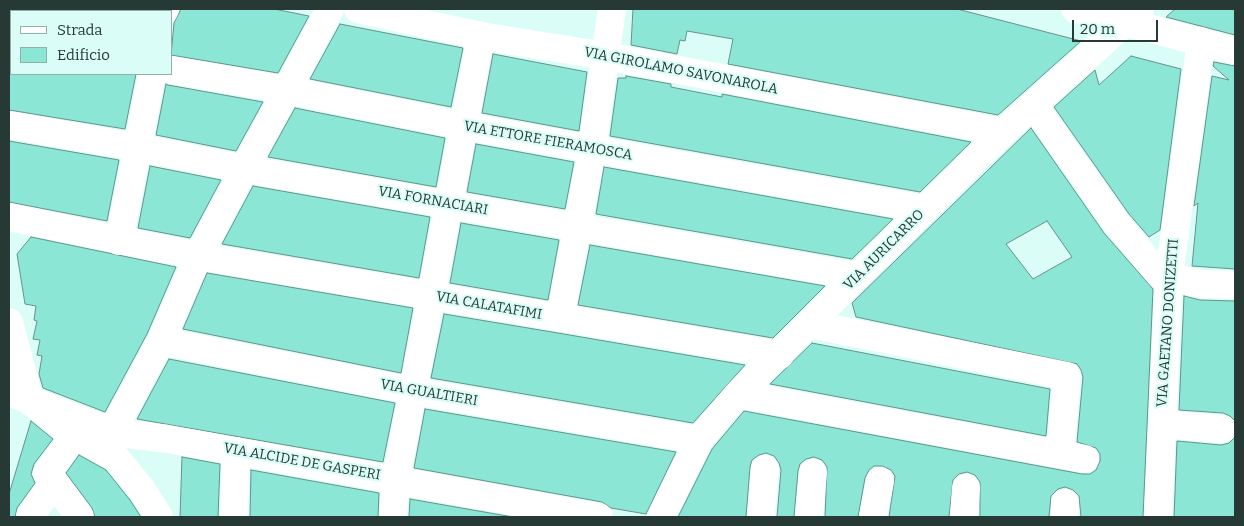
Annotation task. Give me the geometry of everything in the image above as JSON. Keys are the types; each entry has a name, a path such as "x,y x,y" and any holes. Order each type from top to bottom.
{"street":[{"path":"112,432 161,341 198,256 330,9"},
{"name":"VIA GIROLAMO SAVONAROLA","path":"358,9 481,36 606,56 1003,132"},
{"path":"560,318 592,149 612,9"},
{"path":"1074,9 1133,15 1201,41 1235,51"},
{"name":"VIA AURICARRO","path":"661,517 699,440 738,394 780,355 1003,132 1133,15"},
{"path":"393,517 396,479 481,36"},
{"name":"VIA GAETANO DONIZETTI","path":"1158,517 1168,276 1201,41"},
{"name":"VIA ETTORE FIERAMOSCA","path":"172,70 287,90 464,126 925,209"},
{"path":"119,241 136,147 152,75"},
{"path":"1034,104 1117,224 1160,275 1201,284 1235,284"},
{"name":"VIA FORNACIARI","path":"9,126 857,276"},
{"name":"VIA CALATAFIMI","path":"9,218 198,256 780,355"},
{"path":"9,322 19,397 75,435 116,458 143,491 159,517"},
{"path":"738,394 1072,457 1067,376 810,324"},
{"name":"VIA GUALTIERI","path":"161,341 413,390 699,440"},
{"name":"VIA ALCIDE DE GASPERI","path":"19,397 112,432 236,451 599,517"},
{"path":"1162,424 1222,429"},
{"path":"75,435 47,473 80,517"},
{"path":"234,517 236,451"},
{"path":"761,517 765,469"},
{"path":"809,517 813,473"},
{"path":"873,517 880,481"},
{"path":"30,517 54,482"},
{"path":"964,517 966,488"}],"building":[{"path":"181,9 274,9 309,16 278,73 172,55 174,23"},
{"path":"633,9 957,9 1081,41 998,115 728,64 733,39 687,31 685,41 680,40 677,54 631,45"},
{"path":"1175,9 1235,9 1235,35 1166,17"},
{"path":"340,24 463,48 451,107 310,79"},
{"path":"493,54 587,72 579,131 482,113"},
{"path":"1131,56 1181,69 1160,230 1149,237 1129,214 1054,107 1095,70 1099,85"},
{"path":"1214,62 1235,66 1235,269 1192,266 1198,203 1194,206 1212,76 1229,80 1213,66"},
{"path":"9,74 136,75 125,129 9,110"},
{"path":"626,76 671,84 671,87 722,97 722,94 971,142 920,192 610,136 618,78 626,78"},
{"path":"166,84 263,102 236,151 156,135"},
{"path":"295,108 445,138 436,187 268,157"},
{"path":"1031,128 1104,233 1153,289 1143,517 1081,517 1079,496 1073,490 1065,487 1058,489 1051,496 1049,517 980,517 980,482 975,475 967,472 959,474 953,480 949,517 889,517 895,476 891,470 882,466 874,466 869,470 865,478 858,517 825,517 827,467 822,460 814,457 806,459 800,464 794,517 777,517 781,470 774,456 766,453 752,460 746,517 678,517 712,449 744,411 1082,474 1090,474 1096,470 1100,461 1100,454 1096,448 1077,442 1083,377 1077,364 856,317 852,303","holes":["1047,221 1072,257 1033,279 1006,244"]},
{"path":"9,141 119,160 107,221 9,202"},
{"path":"476,144 574,162 565,209 467,192"},
{"path":"150,166 221,180 190,238 138,228"},
{"path":"604,167 893,219 852,259 596,214"},
{"path":"253,186 430,217 419,278 222,244"},
{"path":"461,223 559,240 548,300 450,283"},
{"path":"31,237 176,267 147,334 105,412 43,388 39,374 42,356 37,355 40,340 33,339 37,321 34,320 36,306 25,304 17,254"},
{"path":"590,245 825,286 773,338 578,305"},
{"path":"207,273 413,308 401,373 183,329"},
{"path":"1184,296 1200,300 1235,301 1235,421 1223,413 1179,410"},
{"path":"444,314 745,365 693,423 431,378"},
{"path":"812,343 1050,389 1046,436 770,384"},
{"path":"169,359 395,403 383,462 137,419"},
{"path":"425,409 676,452 646,514 611,508 602,502 414,468"},
{"path":"31,421 53,439 34,464 31,474 35,483 17,508 15,517 9,517 9,494"},
{"path":"1235,437 1235,517 1174,517 1177,441 1221,445 1229,443"},
{"path":"79,455 106,470 141,517 95,517 92,508 66,473"},
{"path":"182,457 220,464 218,517 180,517"},
{"path":"251,470 379,493 378,517 250,517"},
{"path":"410,499 513,517 409,517"}]}
